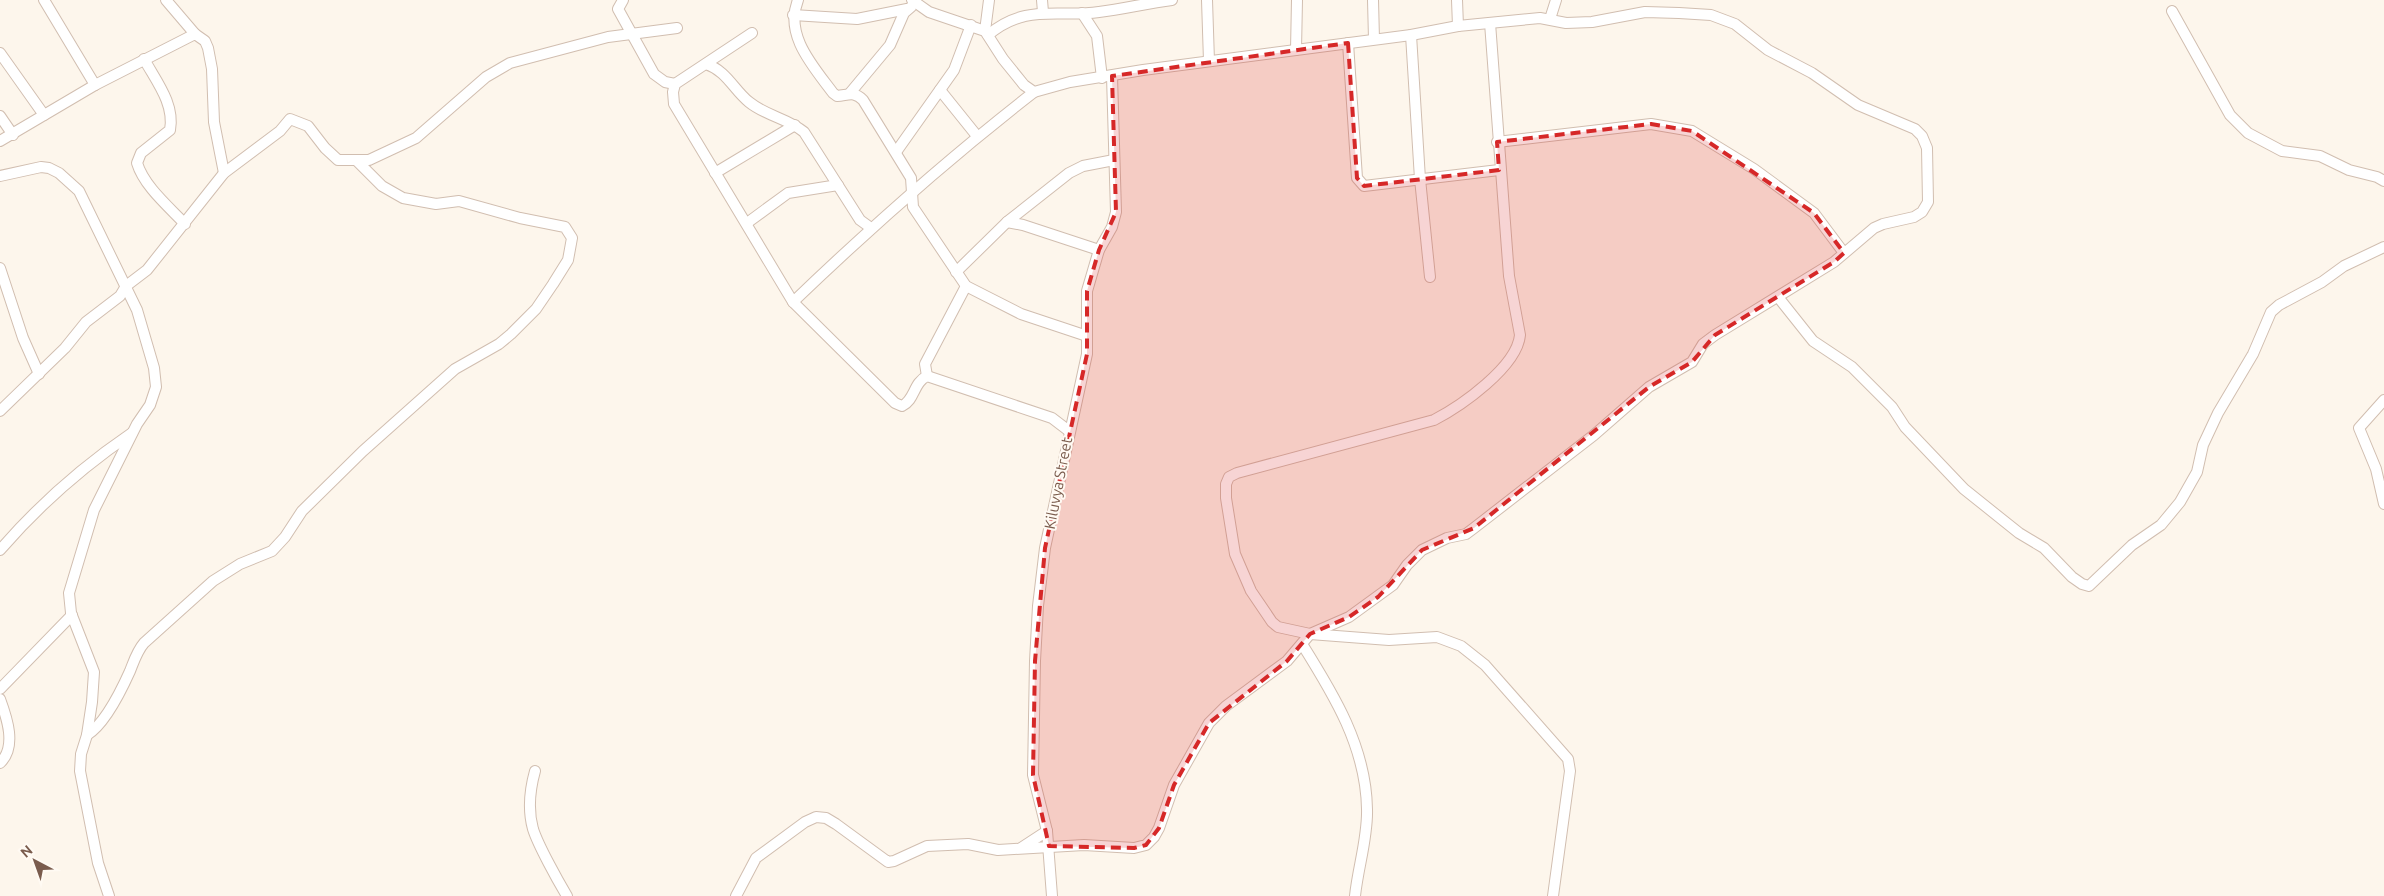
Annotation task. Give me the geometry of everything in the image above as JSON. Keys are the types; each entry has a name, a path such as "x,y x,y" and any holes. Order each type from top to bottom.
{"street":[{"path":"44,0 95,85"},
{"path":"166,0 195,34 205,41 208,48 212,69 214,122 224,173"},
{"path":"622,0 618,9 654,74 664,82 676,84"},
{"path":"798,0 793,16 796,36 826,83 837,96 850,93 857,94 863,100 911,178 914,207 966,286 1021,314 1087,336"},
{"path":"986,33 989,0"},
{"path":"1042,0 1043,12"},
{"path":"986,33 1004,24 1043,12 1082,13 1172,0"},
{"path":"1207,0 1209,61"},
{"path":"1296,50 1297,0"},
{"path":"1373,0 1374,39"},
{"path":"1457,0 1458,26"},
{"path":"1550,19 1556,0"},
{"path":"793,16 858,19 911,4 929,12 971,24 986,33 1003,60 1024,85 1034,92"},
{"path":"850,93 890,44 911,4"},
{"path":"2172,11 2230,115 2248,133 2282,150 2320,156 2349,170 2377,177 2384,181"},
{"path":"736,896 756,858 805,822 816,817 826,818 836,824 888,862 928,846 968,844 998,850 1084,845 1134,848 1146,845 1154,837 1174,786 1209,723 1226,706 1281,666 1310,634 1349,618 1378,597 1393,585 1406,565 1422,550 1447,538 1466,534 1474,528 1594,435 1649,387 1692,362 1704,344 1715,334 1834,262 1874,228 1914,217 1922,212 1928,202 1926,148 1922,136 1915,129 1858,105 1812,72 1768,50 1735,24 1711,15 1645,12 1592,22 1566,23 1550,19 1458,26 1410,35 1209,61 1070,82 1034,92 977,136 911,192 870,228 793,302"},
{"name":"Kiluvya Street","path":"1052,896 1047,832 1034,775 1035,661 1038,606 1045,548 1087,354 1088,291 1099,250 1112,227 1116,212 1107,77 1097,36 1082,13"},
{"path":"1490,23 1499,170 1509,276 1520,341 1501,369 1458,407 1434,420 1237,473 1229,477 1226,484 1226,498 1236,554 1251,591 1264,611 1278,627 1310,634 1389,640 1437,637 1461,646 1486,666 1568,759 1570,771 1553,896"},
{"path":"896,152 954,70 971,24"},
{"path":"0,410 65,348 86,322 120,296 126,286 147,270 224,173 280,131 290,119 308,126 324,148 338,160 357,161 380,157 416,138 486,77 510,63 593,40 677,28"},
{"path":"752,33 676,84 673,92 674,104 793,302 895,403 902,406 907,404 917,384 926,376"},
{"path":"0,141 95,85 195,34"},
{"path":"1410,35 1420,179 1430,277"},
{"path":"1348,43 1357,178 1364,186 1499,170"},
{"path":"0,53 44,114"},
{"path":"144,59 170,109 172,121 170,130 141,153 137,163 139,170 163,201 185,224"},
{"path":"706,64 726,75 749,102 762,111 795,125 813,145 860,220 870,228"},
{"path":"940,90 977,136"},
{"path":"0,116 12,135"},
{"path":"1498,142 1651,124 1692,131 1754,169 1814,213 1844,253"},
{"path":"715,173 795,125"},
{"path":"956,272 1007,222 1069,173 1082,166 1114,160"},
{"path":"88,735 100,725 122,687 139,648 144,643 212,582 240,564 272,551 302,512 370,445 455,369 499,344 511,334 536,309 568,260 572,238 565,227 520,218 459,201 436,204 403,198 382,186 357,161"},
{"path":"0,176 41,167 59,173 75,186 137,310 154,368 156,387 150,405 132,432 94,510 83,541 69,593 72,615 94,672 88,735 81,754 80,771 98,862 109,896"},
{"path":"747,223 788,193 838,185"},
{"path":"1007,222 1023,225 1099,250"},
{"path":"1778,297 1813,341 1852,367 1892,407 1911,434 1964,489 2019,532 2044,548 2072,577 2082,584 2089,586 2132,544 2161,525 2180,502 2197,472 2203,445 2218,413 2253,354 2271,312 2279,305 2322,282 2344,266 2384,247"},
{"path":"0,268 23,338 38,374"},
{"path":"926,376 925,364 966,286"},
{"path":"926,376 1052,418 1069,431"},
{"path":"2384,400 2359,428 2376,469 2384,504"},
{"path":"0,550 28,518 76,474 132,432"},
{"path":"0,689 72,615"},
{"path":"1302,644 1334,694 1358,748 1365,780 1367,810 1355,896"},
{"path":"0,699 9,727 8,752 0,763"},
{"path":"0,742 8,752"},
{"path":"534,771 530,809 533,830 567,896"},
{"path":"1020,849 1047,832"}],"highlighted area":[{"path":"1348,43 1357,178 1364,186 1499,170 1497,142 1651,124 1692,131 1814,213 1844,253 1834,262 1715,335 1692,362 1649,387 1474,528 1422,550 1378,597 1349,617 1310,634 1287,661 1209,723 1174,785 1159,828 1146,845 1134,848 1049,846 1033,775 1035,661 1045,548 1087,354 1087,291 1099,250 1116,212 1112,76"}]}
